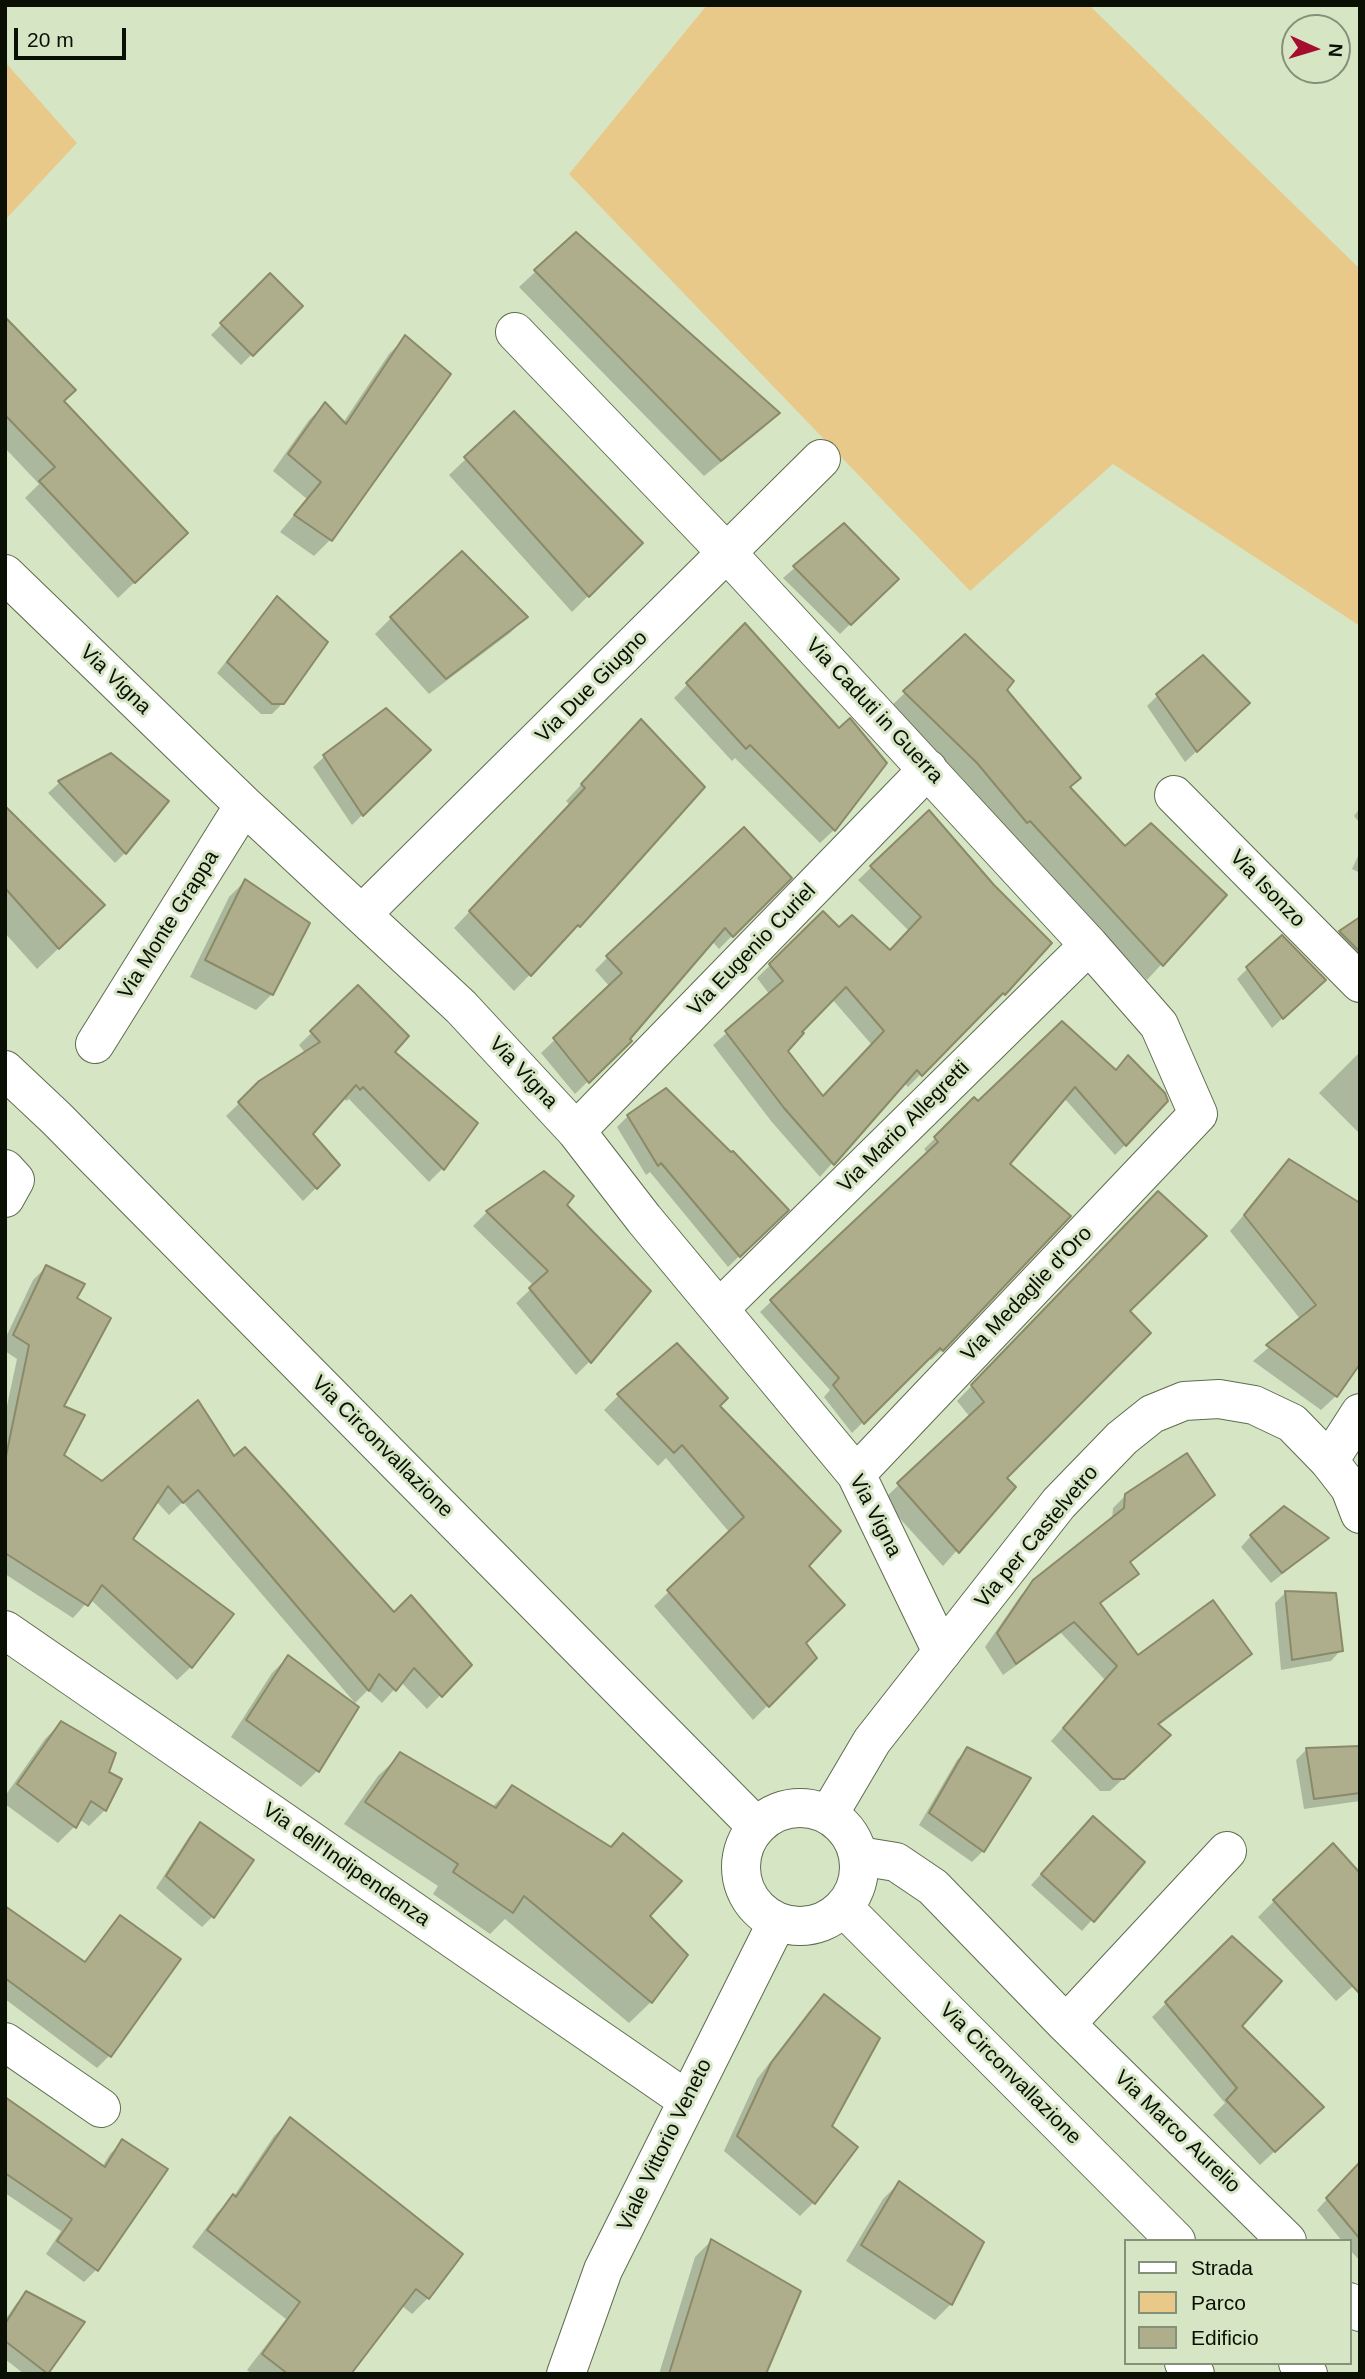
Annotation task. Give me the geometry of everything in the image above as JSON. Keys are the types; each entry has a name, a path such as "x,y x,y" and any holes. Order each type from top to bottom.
{"street":[{"name":"Via Caduti in Guerra","path":"515,332 727,553 928,769 1159,1025 1198,1114"},
{"name":"Via Due Giugno","path":"362,914 821,459"},
{"name":"Via Vigna","path":"5,574 244,805 461,1007 576,1131 644,1219 856,1474 942,1652"},
{"name":"Via Eugenio Curiel","path":"576,1131 928,769"},
{"name":"Via Isonzo","path":"1174,795 1360,984"},
{"name":"Via Monte Grappa","path":"94,1044 244,805"},
{"name":"Via Mario Allegretti","path":"719,1309 1089,945"},
{"name":"Via Circonvallazione","path":"5,1070 66,1128 756,1826"},
{"name":"Via Medaglie d'Oro","path":"856,1474 1198,1114"},
{"name":"Via per Castelvetro","path":"829,1814 872,1741 1059,1503 1122,1438 1152,1414 1184,1401 1219,1399 1254,1405 1292,1423 1329,1461 1350,1488 1360,1514"},
{"path":"1329,1461 1360,1413"},
{"name":"Via dell'Indipendenza","path":"5,1630 687,2100"},
{"path":"804,1807 829,1814 848,1832 859,1857 857,1884 844,1908 832,1917 806,1927 778,1922 754,1906 742,1880 740,1866 748,1838 766,1818 790,1808 804,1807"},
{"path":"1066,2024 1227,1851"},
{"name":"Via Marco Aurelio","path":"859,1857 896,1862 933,1887 1066,2024 1285,2239"},
{"name":"Via Circonvallazione","path":"844,1908 1174,2239"},
{"name":"Viale Vittorio Veneto","path":"566,2374 603,2270 778,1922"},
{"path":"5,2042 101,2108"}],"green space":[{"path":"707,5 1089,5 1360,269 1360,626 1113,464 970,591 569,174"},
{"path":"5,62 77,143 5,220"}],"building":[{"path":"576,232 780,413 721,461 534,270"},
{"path":"270,273 303,306 253,356 220,323"},
{"path":"5,317 76,390 64,401 188,533 135,583 39,481 55,467 5,415"},
{"path":"405,335 451,374 332,541 294,515 321,482 288,454 325,402 346,424"},
{"path":"514,411 643,543 589,597 464,457"},
{"path":"844,523 899,579 851,625 793,566"},
{"path":"462,551 528,617 446,679 390,617"},
{"path":"277,596 328,642 284,704 272,704 227,662"},
{"path":"745,623 839,728 850,718 887,763 835,831 750,745 746,749 686,683"},
{"path":"965,634 1014,681 1007,690 1081,778 1070,787 1125,846 1151,823 1227,895 1163,966 1030,821 1027,823 977,763 903,691"},
{"path":"1203,655 1250,703 1197,752 1156,694"},
{"path":"386,708 431,750 363,816 323,755"},
{"path":"641,719 705,787 580,927 578,925 531,976 469,911 585,788 581,784"},
{"path":"111,753 169,801 126,854 58,781"},
{"path":"5,806 105,905 59,949 5,888"},
{"path":"929,810 994,885 1052,943 1005,995 1003,993 922,1076 917,1070 834,1165 784,1108 725,1031 783,981 769,964 823,911 839,927 852,915 890,950 921,917 870,866","holes":["846,987 884,1031 823,1096 788,1051 804,1033 802,1032"]},
{"path":"744,827 792,878 733,937 725,928 630,1039 632,1041 589,1083 553,1038 622,973 606,956"},
{"path":"245,879 310,923 273,995 205,960"},
{"path":"1360,917 1360,949 1358,950 1339,931"},
{"path":"1282,935 1326,980 1283,1019 1246,967"},
{"path":"358,985 409,1036 395,1052 478,1123 444,1170 363,1087 360,1090 356,1085 313,1134 340,1165 317,1189 238,1102 259,1081 320,1042 310,1031"},
{"path":"1062,1021 1116,1070 1128,1055 1165,1093 1168,1101 1126,1146 1075,1087 1010,1164 1071,1216 943,1351 940,1348 864,1424 833,1385 839,1378 770,1300 938,1142 934,1137 974,1097 978,1101"},
{"path":"666,1088 733,1151 789,1210 740,1257 661,1163 658,1166 627,1115"},
{"path":"1289,1159 1360,1203 1360,1364 1337,1397 1266,1345 1316,1305 1244,1215"},
{"path":"544,1171 574,1196 567,1205 651,1291 591,1363 529,1288 548,1271 486,1211"},
{"path":"1158,1191 1207,1236 1130,1311 1151,1333 1007,1478 1016,1487 959,1553 897,1483 984,1402 971,1385"},
{"path":"46,1265 85,1284 77,1298 111,1318 64,1406 85,1415 64,1455 102,1481 198,1400 234,1456 245,1447 394,1612 411,1595 472,1665 442,1697 414,1668 396,1691 379,1674 369,1691 198,1490 183,1503 168,1486 133,1539 234,1614 192,1668 102,1585 88,1606 5,1553 5,1461 29,1345 13,1335"},
{"path":"677,1343 728,1398 720,1406 841,1531 809,1566 845,1605 806,1643 817,1658 769,1707 667,1590 744,1517 682,1445 674,1453 617,1394"},
{"path":"1187,1453 1215,1495 1130,1562 1139,1574 1100,1603 1138,1655 1213,1600 1252,1654 1158,1724 1171,1735 1124,1779 1113,1779 1063,1728 1117,1666 1074,1622 1016,1664 997,1633 1033,1580 1124,1508 1125,1494"},
{"path":"1284,1506 1329,1538 1282,1573 1250,1535"},
{"path":"1285,1591 1336,1593 1343,1651 1292,1660"},
{"path":"288,1655 359,1707 319,1772 246,1720"},
{"path":"61,1721 116,1753 109,1772 122,1779 106,1811 91,1801 76,1828 17,1784"},
{"path":"1360,1746 1360,1793 1314,1799 1306,1748"},
{"path":"967,1747 1031,1778 984,1852 929,1813"},
{"path":"400,1752 496,1808 512,1785 611,1847 623,1833 682,1881 650,1916 688,1955 652,2003 524,1896 513,1913 453,1872 458,1864 365,1802"},
{"path":"1093,1816 1145,1862 1094,1922 1041,1874"},
{"path":"200,1822 254,1860 214,1918 166,1876"},
{"path":"1333,1843 1360,1873 1360,1994 1273,1900"},
{"path":"5,1906 85,1962 120,1915 181,1959 111,2057 5,1978"},
{"path":"1232,1936 1282,1981 1242,2026 1324,2107 1275,2152 1226,2100 1237,2088 1165,2002"},
{"path":"824,1994 880,2038 832,2126 858,2147 815,2204 737,2136 771,2063"},
{"path":"5,2097 105,2167 122,2139 168,2169 98,2271 57,2241 72,2219 5,2173"},
{"path":"290,2117 463,2254 429,2299 416,2289 351,2374 288,2374 262,2354 300,2302 207,2230 233,2194 236,2197"},
{"path":"1360,2162 1360,2239 1326,2198"},
{"path":"899,2181 984,2242 952,2305 861,2245"},
{"path":"711,2239 801,2291 766,2374 669,2374"},
{"path":"26,2291 85,2322 48,2374 5,2341 5,2324"}]}
